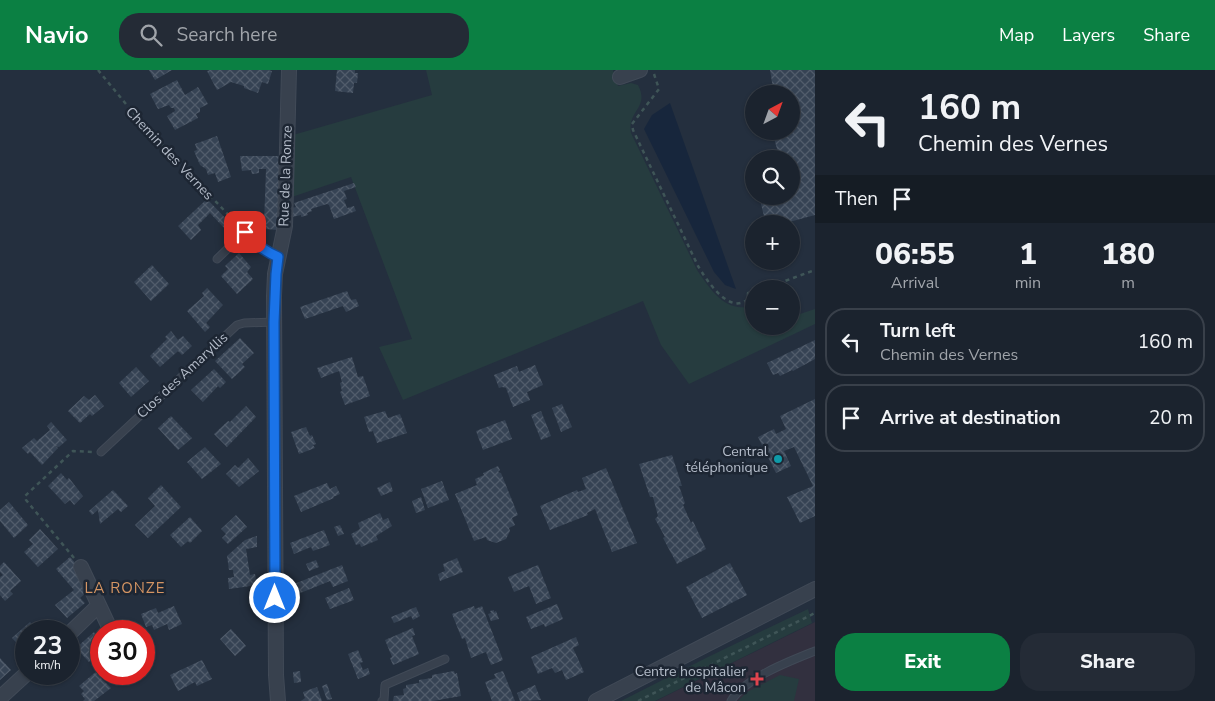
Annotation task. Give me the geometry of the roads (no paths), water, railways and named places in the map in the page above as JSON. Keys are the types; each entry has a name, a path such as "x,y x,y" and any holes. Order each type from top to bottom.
{"street":[{"name":"Rue de la Ronze","path":"278,701 276,675 274,322 276,274 285,226 289,70"},
{"path":"620,77 640,70"},
{"path":"81,567 106,620"},
{"path":"596,701 815,589"},
{"path":"80,623 99,605"},
{"path":"0,698 15,684"}],"lane":[{"path":"217,259 245,232 255,244 266,252 278,257"},
{"name":"Clos des Amaryllis","path":"101,452 237,325 274,322"},
{"path":"731,701 748,682 815,651"},
{"path":"382,701 384,700 385,685 445,659"}],"water":[{"path":"670,103 736,289 725,285 714,272 644,129 652,115"}],"place":[{"name":"Central téléphonique","path":"778,459"},
{"name":"Centre hospitalier de Mâcon","path":"757,679"}],"district":[{"name":"LA RONZE","path":"125,588"}]}
